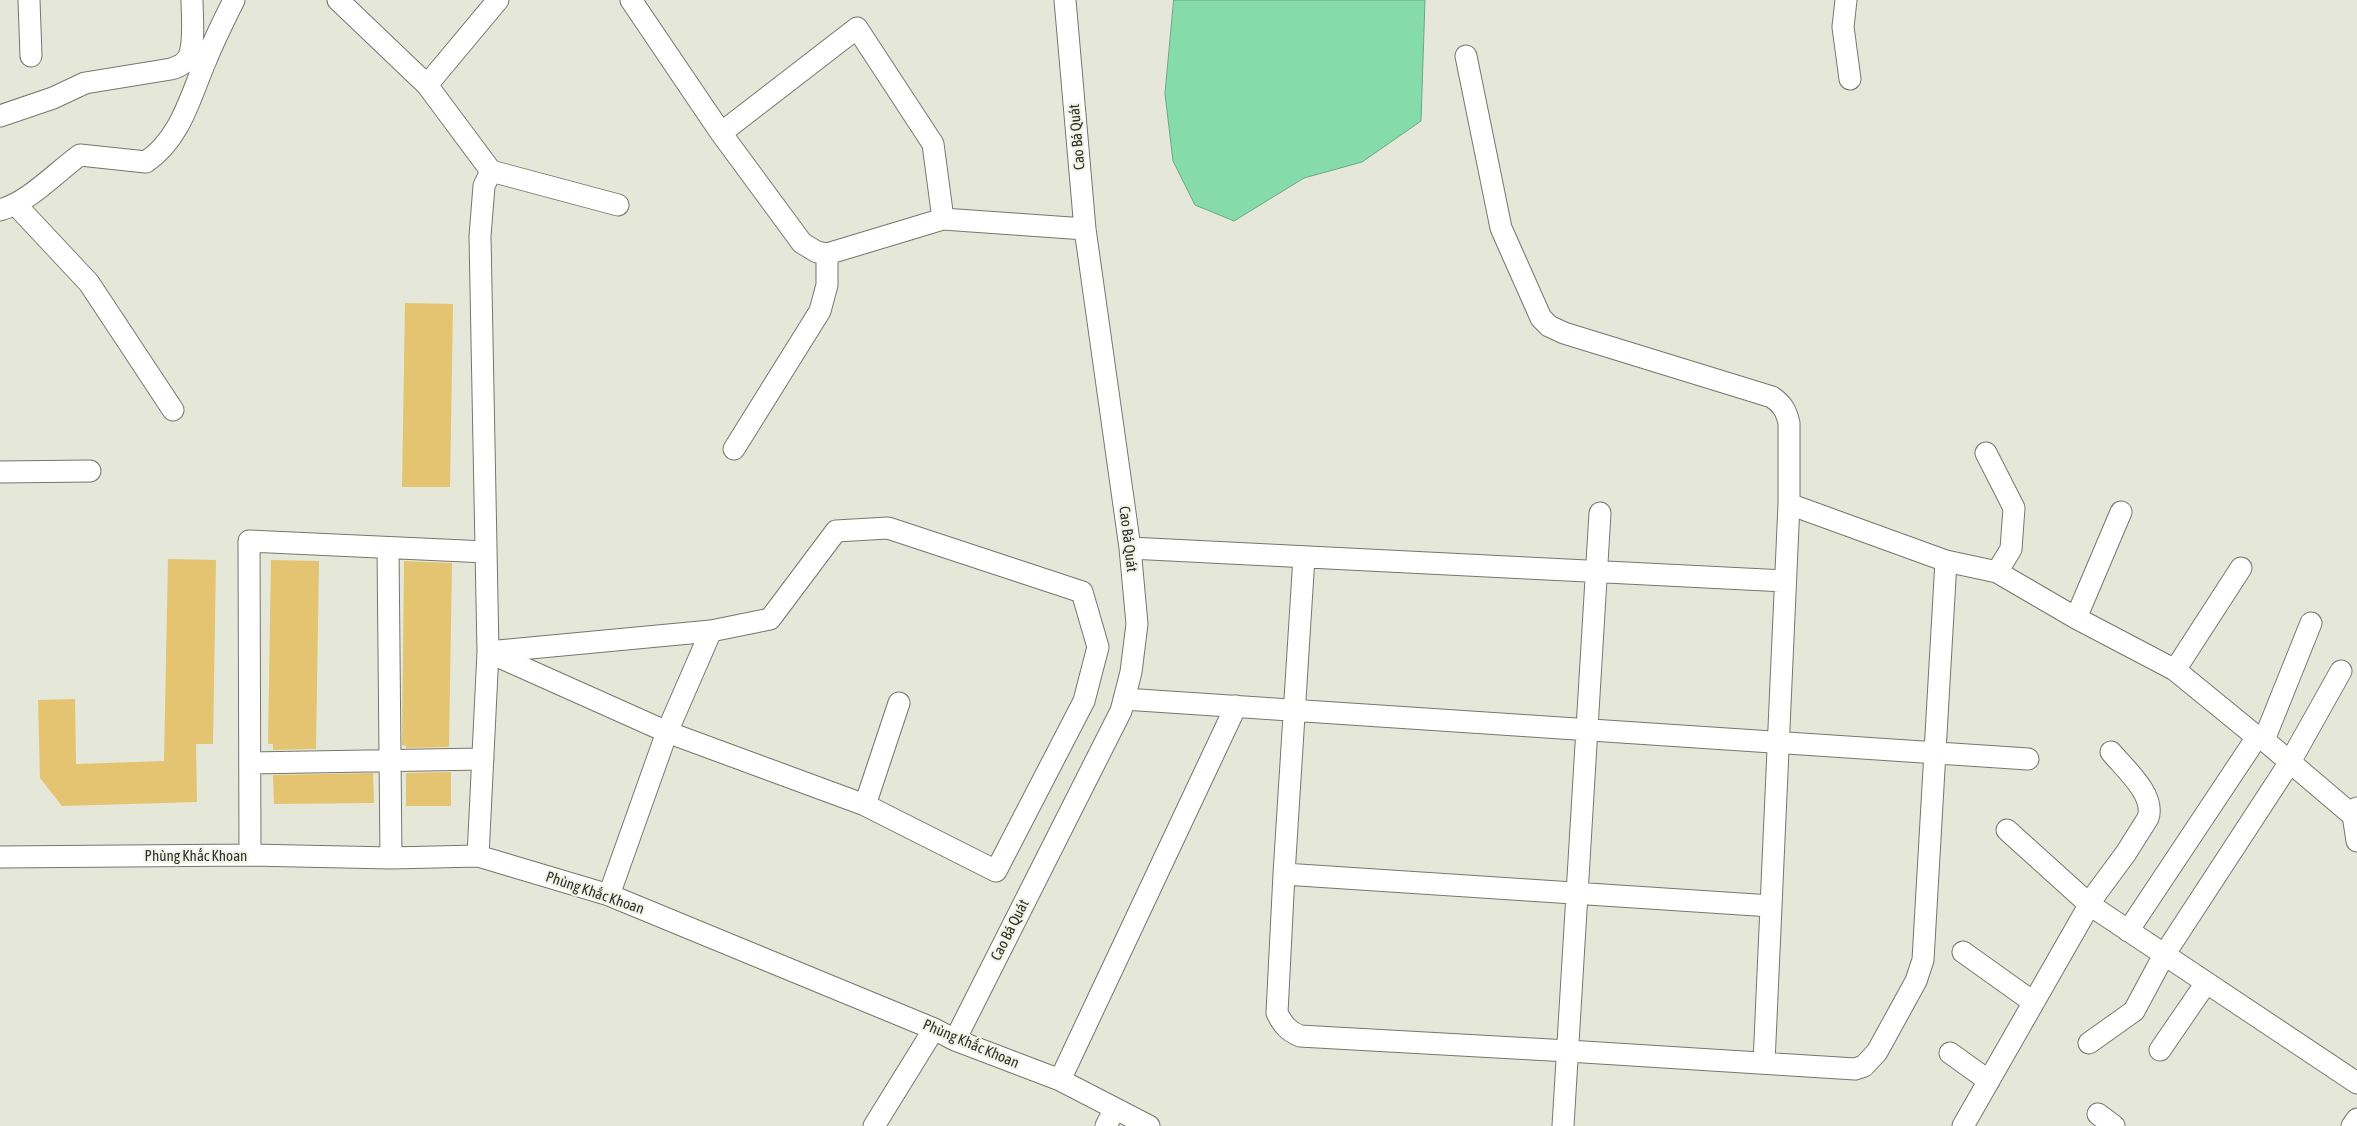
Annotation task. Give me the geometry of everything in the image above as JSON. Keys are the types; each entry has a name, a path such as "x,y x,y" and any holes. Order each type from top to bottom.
{"street":[{"path":"29,0 31,56"},
{"path":"0,116 53,98 86,83 181,66 189,56 192,29 192,0"},
{"path":"173,410 89,283 8,208 80,156 146,162 158,153 167,144 181,122 206,59 234,0"},
{"path":"338,0 427,84 491,171 618,205"},
{"path":"427,84 498,0"},
{"path":"631,0 721,133 802,243 817,252 828,254 943,219 1085,229"},
{"name":"Cao Bá Quát","path":"954,1040 1121,711 1131,672 1137,624 1130,548 1085,229 1065,0"},
{"path":"1846,0 1843,27 1850,79"},
{"path":"721,133 857,28 933,144 943,219"},
{"path":"1466,56 1501,228 1541,318 1549,326 1564,333 1772,398 1784,408 1789,423 1789,504 1764,1063"},
{"path":"478,856 488,652 480,236 484,186 491,171"},
{"path":"734,449 820,311 827,285 828,254"},
{"path":"1986,453 2014,508 2011,549 1997,572"},
{"path":"0,472 90,471"},
{"path":"1789,504 1946,561 1997,572 2076,618 2175,670 2356,814 2357,840"},
{"path":"1564,1126 1600,512"},
{"path":"2076,618 2120,512"},
{"path":"888,528 1082,592 1098,647 1084,701 996,871 865,805 667,732 488,652 711,631 770,619 836,531 888,528"},
{"path":"250,855 249,541 486,552"},
{"path":"388,548 391,858"},
{"path":"1130,548 1785,581"},
{"path":"1304,557 1277,1014 1282,1025 1292,1033 1300,1036 1855,1069 1864,1066 1877,1052 1908,997 1921,970 1923,960 1946,561"},
{"path":"2175,670 2241,568"},
{"path":"2128,931 2261,739 2311,623"},
{"path":"609,895 667,732 711,631"},
{"path":"2088,1043 2134,1011 2164,955 2290,762 2341,671"},
{"path":"1124,699 2028,759"},
{"path":"865,805 899,703"},
{"path":"1060,1080 1236,706"},
{"path":"1963,1126 2090,905 2140,832 2150,812 2145,794 2110,752"},
{"path":"250,763 483,759"},
{"path":"2008,830 2090,905 2357,1083"},
{"name":"Phùng Khắc Khoan","path":"0,857 250,855 391,858 478,856 609,895 934,1029 954,1040 1060,1080 1110,1118 1149,1126"},
{"path":"1284,874 1770,906"},
{"path":"1963,952 2033,1002"},
{"path":"2160,1050 2206,983"},
{"path":"875,1126 934,1029"},
{"path":"1950,1052 1989,1081"},
{"path":"2352,1126 2357,1119"}],"shaded area":[{"path":"1174,0 1425,0 1421,121 1362,162 1304,178 1234,221 1195,205 1173,161 1165,94"}],"building":[{"path":"405,303 453,304 450,487 402,487"},
{"path":"168,559 216,560 213,744 196,744 197,802 62,806 40,778 38,700 75,699 76,764 164,761"},
{"path":"271,560 319,561 316,749 273,750 273,744 268,744"},
{"path":"404,561 452,563 449,747 406,748 406,746 402,745"},
{"path":"451,772 451,806 406,806 406,773"},
{"path":"373,773 374,803 274,804 273,775"}]}
